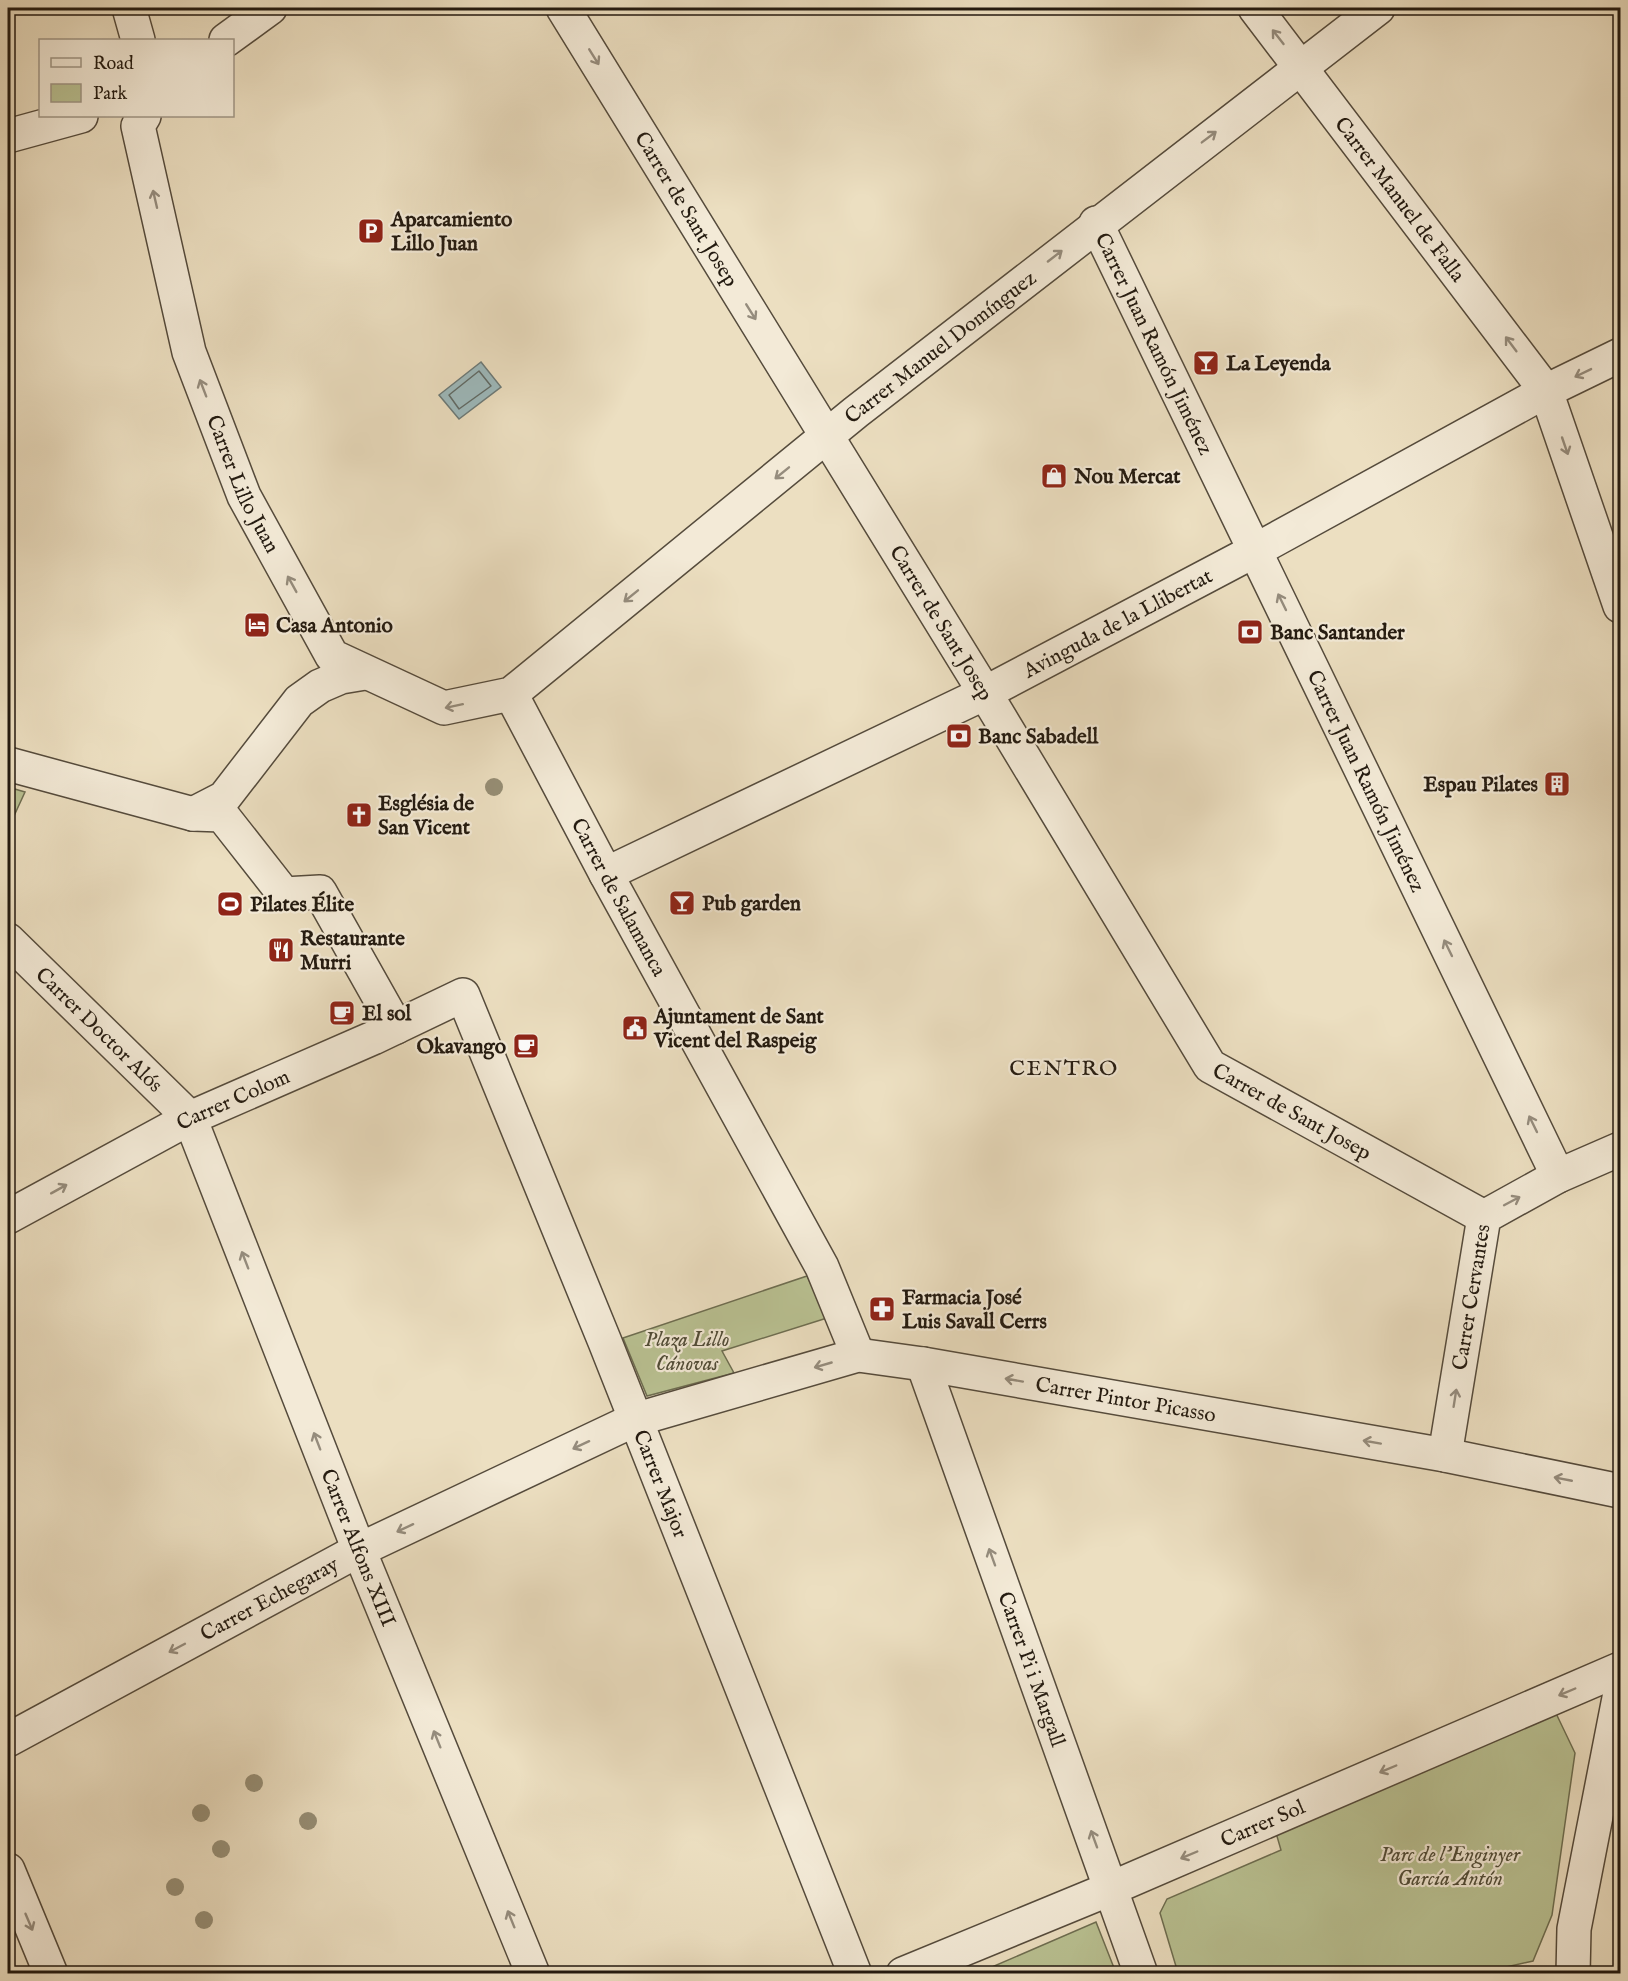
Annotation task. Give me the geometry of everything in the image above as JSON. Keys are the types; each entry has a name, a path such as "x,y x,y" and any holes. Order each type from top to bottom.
{"street":[{"path":"129,8 138,39"},
{"path":"227,39 270,8"},
{"name":"Carrer de Sant Josep","path":"563,8 986,693 1210,1066 1484,1217"},
{"name":"Carrer Manuel de Falla","path":"1255,8 1546,391 1620,606"},
{"name":"Carrer Manuel Domínguez","path":"511,694 828,436 1096,224 1378,8"},
{"path":"8,136 77,117"},
{"name":"Carrer Lillo Juan","path":"143,117 138,126 189,352 244,496 332,656 444,708 511,694"},
{"name":"Carrer Juan Ramón Jiménez","path":"1096,224 1558,1176"},
{"name":"Avinguda de la Llibertat","path":"606,874 986,693 1256,550 1546,391 1620,355"},
{"path":"194,814 224,798 299,701 320,686 341,677 365,673"},
{"name":"Carrer de Salamanca","path":"511,694 606,874 822,1267 858,1355"},
{"path":"8,764 194,814 222,815 284,894 320,892 396,1027"},
{"name":"Carrer Doctor Alós","path":"8,940 190,1118"},
{"name":"Carrer Colom","path":"8,1217 190,1118 396,1027 463,994"},
{"name":"Carrer Major","path":"463,994 855,1974"},
{"name":"Carrer Alfons XIII","path":"190,1118 359,1550 533,1974"},
{"name":"Carrer Cervantes","path":"1445,1455 1484,1217 1558,1176 1620,1149"},
{"name":"Carrer Pintor Picasso","path":"634,1420 858,1355 923,1364 1445,1455 1620,1491"},
{"name":"Carrer Pi i Margall","path":"923,1364 1141,1974"},
{"name":"Carrer Echegaray","path":"8,1740 359,1550 634,1420"},
{"name":"Carrer Sol","path":"903,1974 1112,1888 1620,1669"},
{"path":"1573,1974 1574,1929 1620,1693"},
{"path":"8,1870 51,1974"}],"green space":[{"path":"8,787 25,792 8,829"},
{"name":"Plaza Lillo Cánovas","path":"807,1276 827,1318 722,1351 734,1373 647,1396 623,1338"},
{"name":"Parc de l'Enginyer García Antón","path":"1552,1705 1575,1753 1552,1915 1533,1961 1464,1974 1178,1973 1160,1913 1167,1899 1281,1850 1274,1826"},
{"path":"1096,1922 1116,1973 978,1973"}],"water":[{"path":"481,362 501,387 459,419 439,395"}],"place":[{"name":"Aparcamiento Lillo Juan","path":"371,231"},
{"name":"La Leyenda","path":"1206,363"},
{"name":"Nou Mercat","path":"1054,476"},
{"name":"Casa Antonio","path":"257,625"},
{"name":"Banc Santander","path":"1250,632"},
{"name":"Banc Sabadell","path":"959,736"},
{"name":"Espau Pilates","path":"1557,784"},
{"name":"Església de San Vicent","path":"359,815"},
{"name":"Pub garden","path":"682,903"},
{"name":"Pilates Élite","path":"230,904"},
{"name":"Restaurante Murri","path":"281,950"},
{"name":"El sol","path":"342,1013"},
{"name":"Ajuntament de Sant Vicent del Raspeig","path":"635,1028"},
{"name":"Okavango","path":"526,1046"},
{"name":"Farmacia José Luis Savall Cerrs","path":"882,1309"}],"district":[{"name":"CENTRO","path":"1064,1067"}]}
